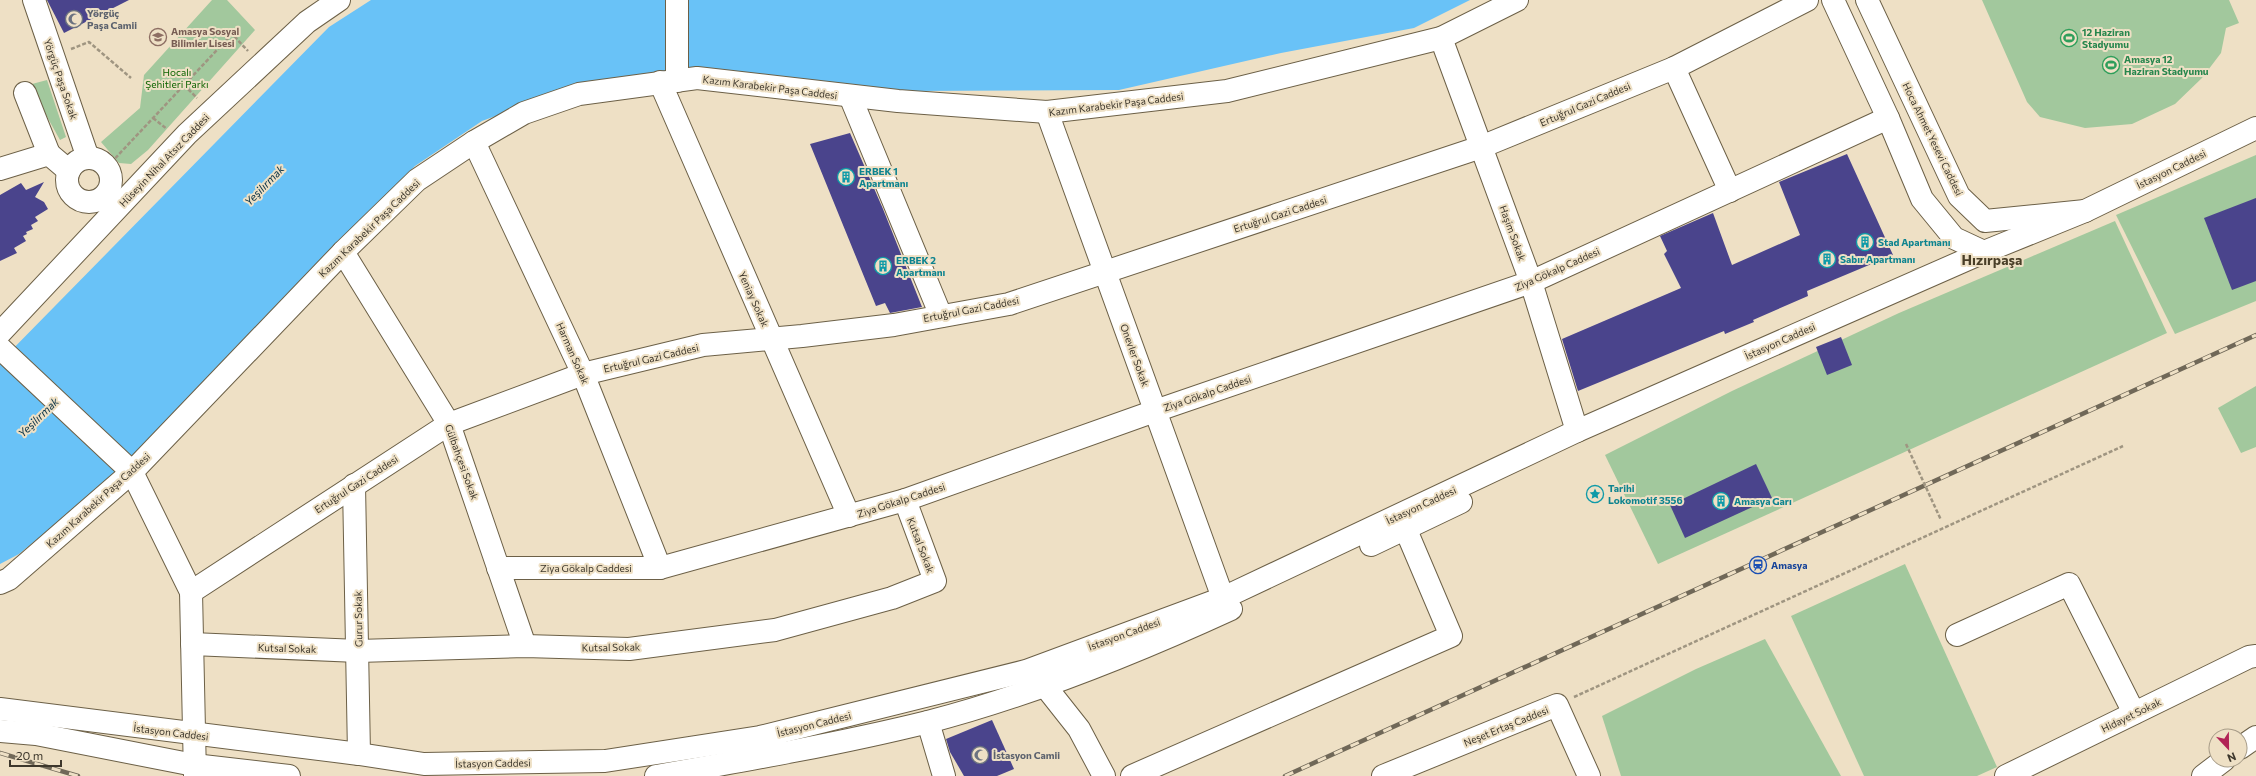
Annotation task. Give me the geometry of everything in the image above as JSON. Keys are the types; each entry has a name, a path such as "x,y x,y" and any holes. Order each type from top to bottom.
{"street":[{"name":"Yörgüç Paşa Sokak","path":"34,0 53,56 98,162"},
{"name":"Hüseyin Nihal Atsız Caddesi","path":"0,333 111,203 306,22 339,0"},
{"path":"668,82 677,0"},
{"name":"Kazım Karabekir Paşa Caddesi","path":"0,583 9,579 132,472 343,252 417,180 474,142 524,113 579,94 698,78 850,96 1047,112 1228,91 1440,38 1517,0"},
{"name":"Ertuğrul Gazi Caddesi","path":"190,592 449,424 583,374 703,345 802,336 894,325 1009,304 1481,147 1674,68 1807,0"},
{"path":"1833,0 1888,118 1922,199 1954,238 1984,252 2086,211"},
{"name":"Hoca Ahmet Yesevi Caddesi","path":"1867,0 1959,196 1985,221 2086,211"},
{"name":"Haşim Sokak","path":"1440,38 1531,282 1577,431"},
{"path":"1674,68 1730,191"},
{"name":"Yeniay Sokak","path":"668,82 771,338 849,516"},
{"path":"25,93 49,154 69,171 79,160 98,162"},
{"path":"850,96 940,316"},
{"name":"Onevler Sokak","path":"1047,112 1224,598"},
{"name":"Ziya Gökalp Caddesi","path":"498,568 660,568 905,500 1156,411 1531,282 1888,118"},
{"name":"İstasyon Caddesi","path":"2086,211 2256,128"},
{"name":"Harman Sokak","path":"474,142 583,374 660,568"},
{"path":"0,169 49,154"},
{"name":"Hüseyin Nihal Atsız Caddesi","path":"98,162 112,179 111,203"},
{"name":"Hüseyin Nihal Atsız Caddesi","path":"69,171 67,185 74,198 88,203 111,203"},
{"name":"Gülbahçesi Sokak","path":"343,252 449,424 525,646"},
{"name":"İstasyon Caddesi","path":"656,776 756,759 928,722 1045,686 1191,627 1402,522 1577,431 1984,252"},
{"path":"0,348 132,472 190,592 195,735 194,771"},
{"name":"Gurur Sokak","path":"354,485 359,754"},
{"name":"Kutsal Sokak","path":"192,644 358,651 525,646 629,649 775,630 892,598 935,581 905,500"},
{"path":"1132,776 1451,636 1402,522"},
{"name":"İstasyon Caddesi","path":"0,710 359,754 424,764 605,761 760,737 1026,671 1224,598 1402,522"},
{"path":"1958,635 2069,584 2134,713"},
{"name":"Hidayet Sokak","path":"2006,776 2249,657 2256,656"},
{"path":"1045,686 1079,729 1104,776"},
{"name":"Neşet Ertaş Caddesi","path":"1383,776 1557,705 1589,776"},
{"path":"928,722 944,776"},
{"path":"0,731 36,734 194,771 289,776"},
{"path":"2203,776 2214,768"}],"path":[{"path":"98,162 232,34 261,64"},
{"path":"53,56 89,42 131,78"},
{"path":"1906,444 1941,520"},
{"path":"1557,705 2123,446"}],"green space":[{"name":"Hocalı Şehitleri Parkı","path":"212,0 227,0 255,30 148,150 131,164 119,163 101,142 140,108 144,75"},
{"name":"Amasya 12 Haziran Stadyumu","path":"1982,0 2229,0 2239,23 2226,28 2221,53 2202,78 2175,104 2132,124 2085,128 2040,117 2027,102"},
{"path":"47,80 66,137 60,140 36,97 32,84"},
{"path":"2256,155 2256,301 2175,334 2116,215"},
{"path":"2115,221 2167,333 1658,564 1605,455 1732,391 1899,313"},
{"path":"2256,386 2256,447 2241,453 2218,408"},
{"path":"1905,564 1997,767 1977,776 1864,776 1791,616"},
{"path":"1765,639 1841,776 1621,776 1602,716 1696,669"}],"water":[{"name":"Yeşilırmak","path":"371,0 1470,0 1414,28 1281,53 1119,90 907,91 684,70 570,89 482,121 415,166 106,483 19,554 0,564 0,362 329,27"}],"building":[{"name":"Yörgüç Paşa Camii","path":"47,0 129,0 64,33"},
{"path":"850,133 883,209 922,307 890,313 885,303 876,306 810,144"},
{"path":"1847,154 1893,255 1807,291 1808,296 1753,320 1754,322 1725,334 1724,331 1578,391 1562,339 1681,288 1664,254 1667,251 1660,236 1713,213 1732,265 1800,235 1779,182"},
{"path":"44,182 35,197 44,202 48,209 35,217 38,221 31,225 33,229 26,232 27,234 23,236 26,241 14,248 17,253 0,261 0,195 21,183 26,190"},
{"path":"2256,198 2256,281 2232,290 2204,218"},
{"path":"1841,337 1852,365 1827,375 1816,347"},
{"name":"Amasya Garı","path":"1756,464 1772,498 1685,538 1670,505"},
{"name":"İstasyon Camii","path":"992,720 1014,769 997,776 964,776 950,752 946,739"}],"railway":[{"path":"1285,776 2256,335"},
{"path":"0,753 78,776"}],"place":[{"name":"Yörgüç Paşa Camii","path":"74,19"},
{"name":"Amasya Sosyal Bilimler Lisesi","path":"158,37"},
{"name":"12 Haziran Stadyumu","path":"2069,38"},
{"name":"Amasya 12 Haziran Stadyumu","path":"2111,65"},
{"name":"ERBEK 1 Apartmanı","path":"846,177"},
{"name":"Stad Apartmanı","path":"1865,242"},
{"name":"Sabır Apartmanı","path":"1827,259"},
{"name":"ERBEK 2 Apartmanı","path":"883,266"},
{"name":"Tarihi Lokomotif 3556","path":"1595,494"},
{"name":"Amasya Garı","path":"1721,501"},
{"name":"Amasya","path":"1758,565"},
{"name":"İstasyon Camii","path":"980,755"}],"district":[{"name":"Hızırpaşa","path":"1992,259"}]}
